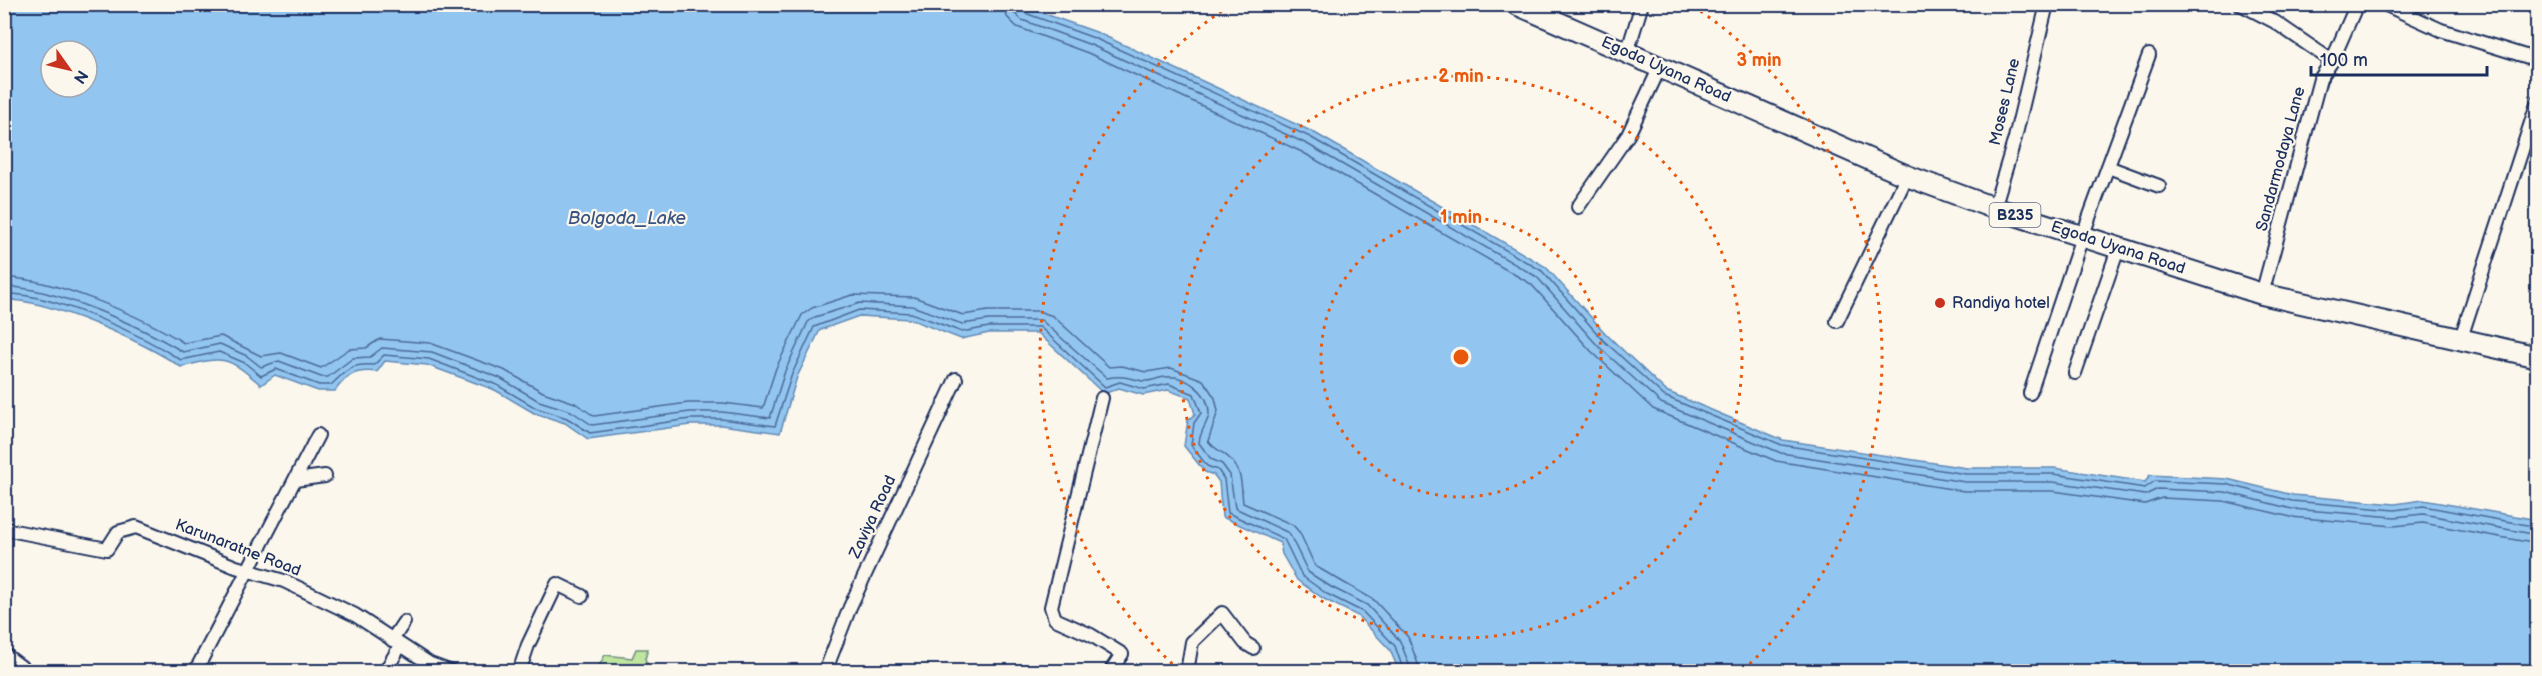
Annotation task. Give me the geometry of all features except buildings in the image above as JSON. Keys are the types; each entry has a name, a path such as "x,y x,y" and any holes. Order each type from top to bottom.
{"main road":[{"name":"Egoda Uyana Road","path":"1516,4 1907,176 1994,208 2262,294 2538,357"}],"street":[{"path":"1627,53 1642,4"},
{"name":"Moses Lane","path":"1994,208 2015,138 2047,4"},
{"path":"2240,4 2275,22 2332,61"},
{"name":"Sandarmodaya Lane","path":"2262,294 2320,79 2332,61 2357,4"},
{"path":"2384,4 2440,30 2538,60"},
{"path":"2030,393 2082,237 2150,55"},
{"path":"1578,207 1628,135 1659,68"},
{"path":"2460,340 2538,101"},
{"path":"2108,167 2159,186"},
{"path":"1837,321 1907,176"},
{"path":"2075,373 2118,249"},
{"name":"Zaviya Road","path":"825,672 850,607 956,379"},
{"path":"1102,398 1052,608 1055,619 1091,635 1122,654 1110,672"},
{"path":"195,672 318,435"},
{"path":"295,480 325,476"},
{"name":"Karunaratne Road","path":"4,530 108,549 118,532 136,527 284,581 345,610 430,664 452,672"},
{"path":"519,672 528,645 558,584 582,596"},
{"path":"1187,672 1192,642 1222,613 1245,643 1253,648"},
{"path":"385,672 404,622"},
{"path":"4,654 28,672"}],"green space":[{"path":"636,649 648,649 645,659 651,671 596,671 605,655 632,658"}],"water":[{"name":"Bolgoda_Lake","path":"4,5 1020,5 1096,32 1313,132 1546,267 1607,335 1666,391 1783,440 1967,468 2054,468 2145,482 2150,475 2227,479 2293,495 2395,504 2423,500 2532,519 2538,523 2537,671 1399,671 1390,650 1358,616 1324,599 1297,580 1282,554 1280,543 1222,517 1219,482 1214,475 1205,472 1184,446 1188,420 1195,414 1190,398 1168,390 1143,395 1119,388 1104,394 1038,333 989,333 961,339 910,319 859,316 820,330 797,377 780,433 721,425 690,425 588,439 565,423 534,413 495,390 427,365 385,361 377,372 358,372 348,377 335,391 318,391 275,375 261,385 232,363 216,360 181,367 144,346 95,324 70,314 24,302 5,300"}],"place":[{"name":"Randiya hotel","path":"1940,303"}]}
